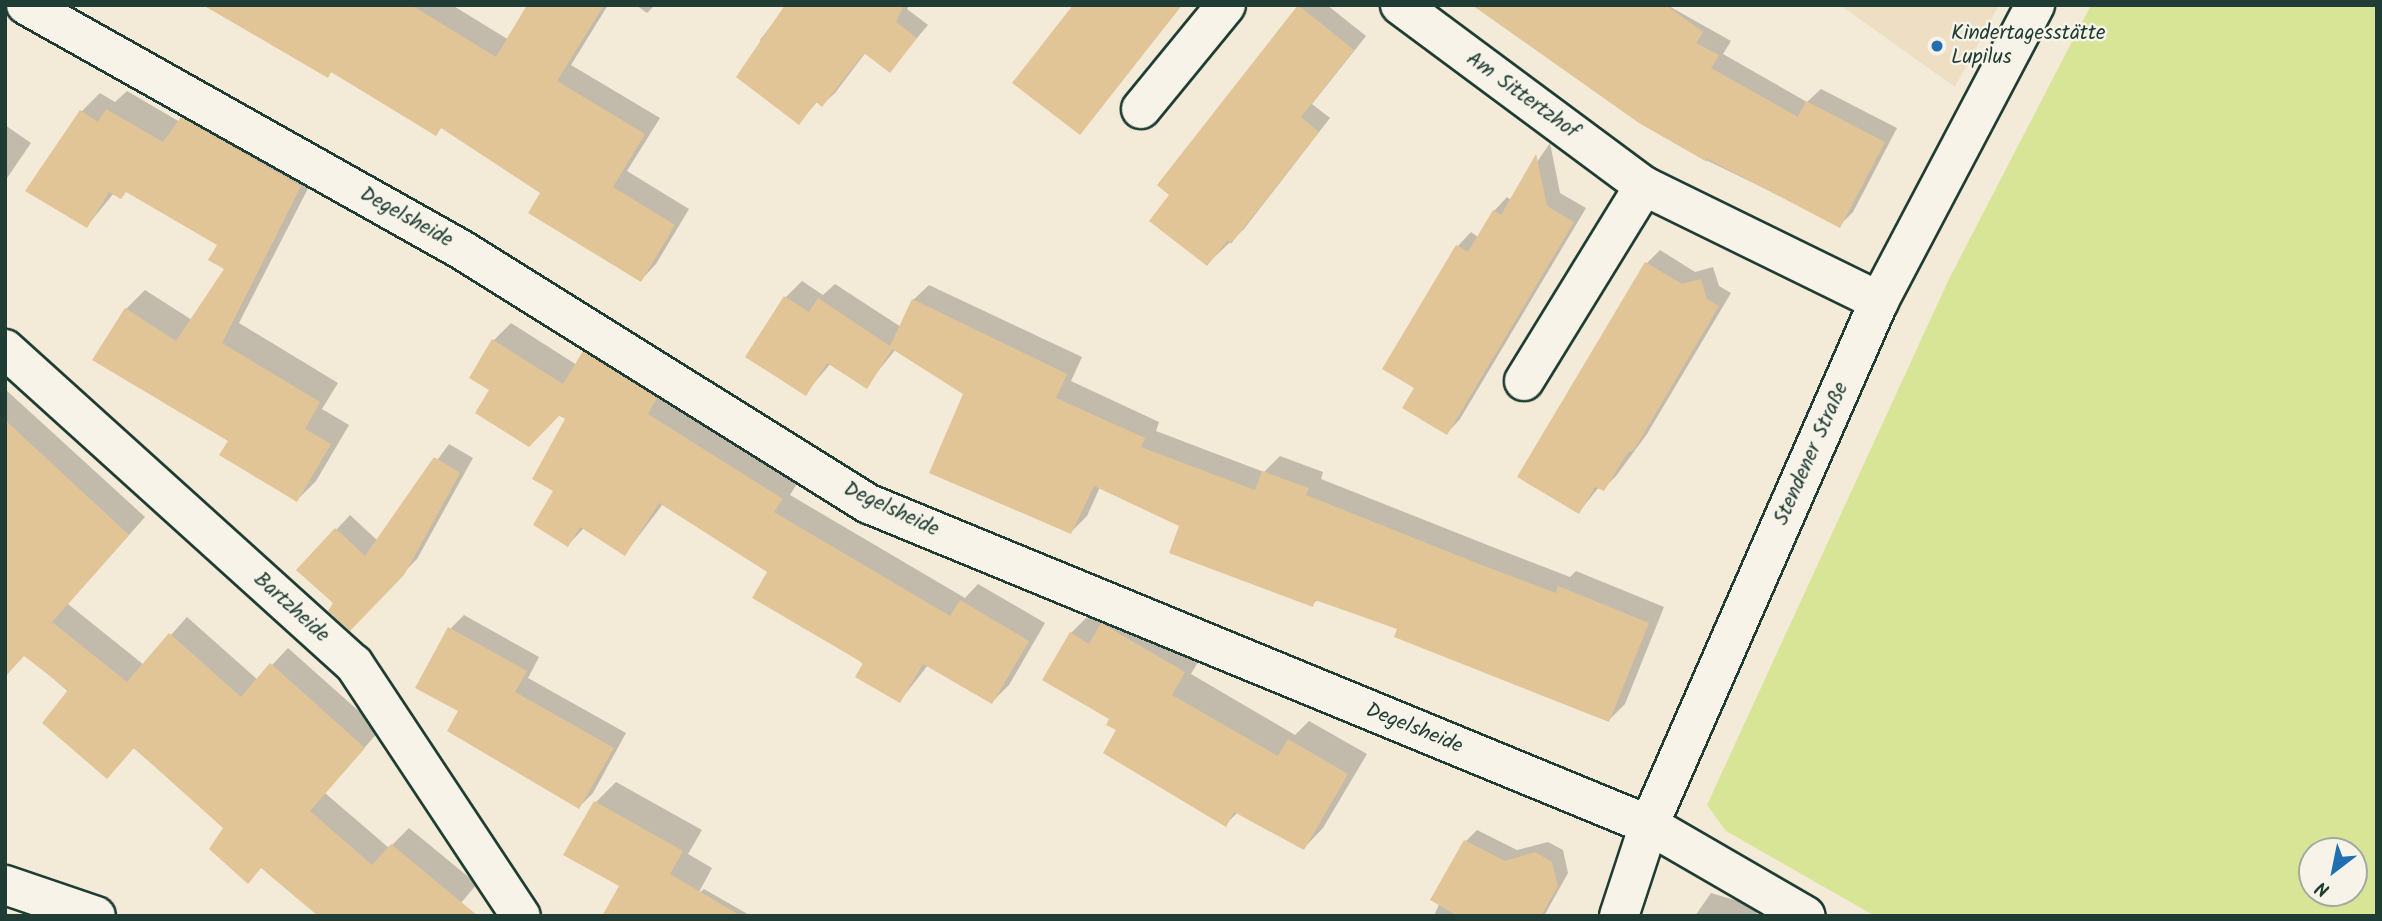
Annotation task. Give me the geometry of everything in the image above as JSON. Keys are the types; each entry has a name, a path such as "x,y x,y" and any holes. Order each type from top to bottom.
{"street":[{"name":"Degelsheide","path":"26,5 462,250 869,504 1649,825 1806,916"},
{"path":"1141,109 1226,5"},
{"name":"Am Sittertzhof","path":"1400,5 1644,186 1879,301"},
{"name":"Stendener Straße","path":"1619,916 1649,825 1879,301 2035,5"},
{"path":"1524,381 1644,186"},
{"name":"Bartzheide","path":"5,349 354,664 521,916"},
{"path":"5,886 96,916"}],"shaded area":[{"name":"Kindertagesstätte Lupilus","path":"1840,5 1999,5 1955,87"}],"green space":[{"path":"2091,5 2377,5 2377,916 1875,916 1726,831 1707,805 1949,279"}],"building":[{"path":"203,5 411,5 496,57 527,5 604,5 557,81 645,134 613,187 675,225 641,282 528,213 540,193 441,128 436,136 331,72 328,78"},
{"path":"785,5 904,5 896,22 917,38 890,73 864,53 822,107 816,102 799,125 736,77"},
{"path":"1073,5 1182,5 1080,135 1012,83"},
{"path":"1298,5 1354,50 1301,117 1319,132 1231,244 1228,240 1207,266 1149,221 1169,195 1157,185"},
{"path":"1472,5 1666,5 1703,32 1696,43 1719,55 1711,68 1798,117 1806,101 1885,142 1840,228 1706,158 1707,162 1639,123"},
{"path":"106,109 163,142 181,117 301,186 222,343 320,402 305,429 331,444 297,502 219,455 228,441 92,360 125,308 176,341 224,269 208,260 217,245 126,192 121,199 109,192 87,228 25,191 80,110 98,122"},
{"path":"1536,154 1547,206 1574,222 1447,435 1402,408 1414,388 1382,369 1456,245 1468,252 1493,210 1501,215"},
{"path":"1645,262 1682,284 1701,279 1707,299 1719,306 1634,450 1628,452 1604,491 1595,487 1579,514 1517,477"},
{"path":"784,296 809,312 818,298 890,346 912,299 1067,374 1056,398 1145,438 1141,447 1255,490 1262,471 1309,488 1306,495 1474,562 1556,593 1558,586 1649,623 1609,722 1394,637 1397,629 1315,600 1313,607 1169,553 1179,526 1094,486 1071,534 929,473 963,394 892,349 867,389 827,363 806,396 745,357"},
{"path":"492,339 563,384 583,351 657,398 648,414 783,499 774,512 950,616 960,600 1029,641 992,704 923,664 900,703 855,677 863,663 752,598 767,572 659,503 625,556 580,527 568,547 533,525 553,491 532,479 565,419 560,415 529,447 475,413 489,390 469,378"},
{"path":"5,420 129,535 52,622 127,682 169,633 241,697 270,663 365,748 310,811 372,865 391,844 478,916 318,916 261,868 248,884 209,849 223,828 134,748 107,779 42,723 68,690 24,656 5,677"},
{"path":"434,457 460,473 404,575 350,631 328,611 333,603 296,570 335,528 365,556"},
{"path":"1101,623 1185,672 1172,695 1278,756 1288,739 1348,774 1304,850 1234,812 1226,827 1103,753 1116,730 1106,725 1109,719 1042,680 1070,632 1089,644"},
{"path":"448,627 527,671 515,692 614,748 579,809 447,731 458,711 415,688"},
{"path":"594,801 683,851 670,874 741,916 602,916 619,886 563,855"},
{"path":"1464,840 1505,861 1535,852 1552,862 1558,886 1541,916 1458,916 1430,900"}],"place":[{"name":"Kindertagesstätte Lupilus","path":"1937,46"}]}
